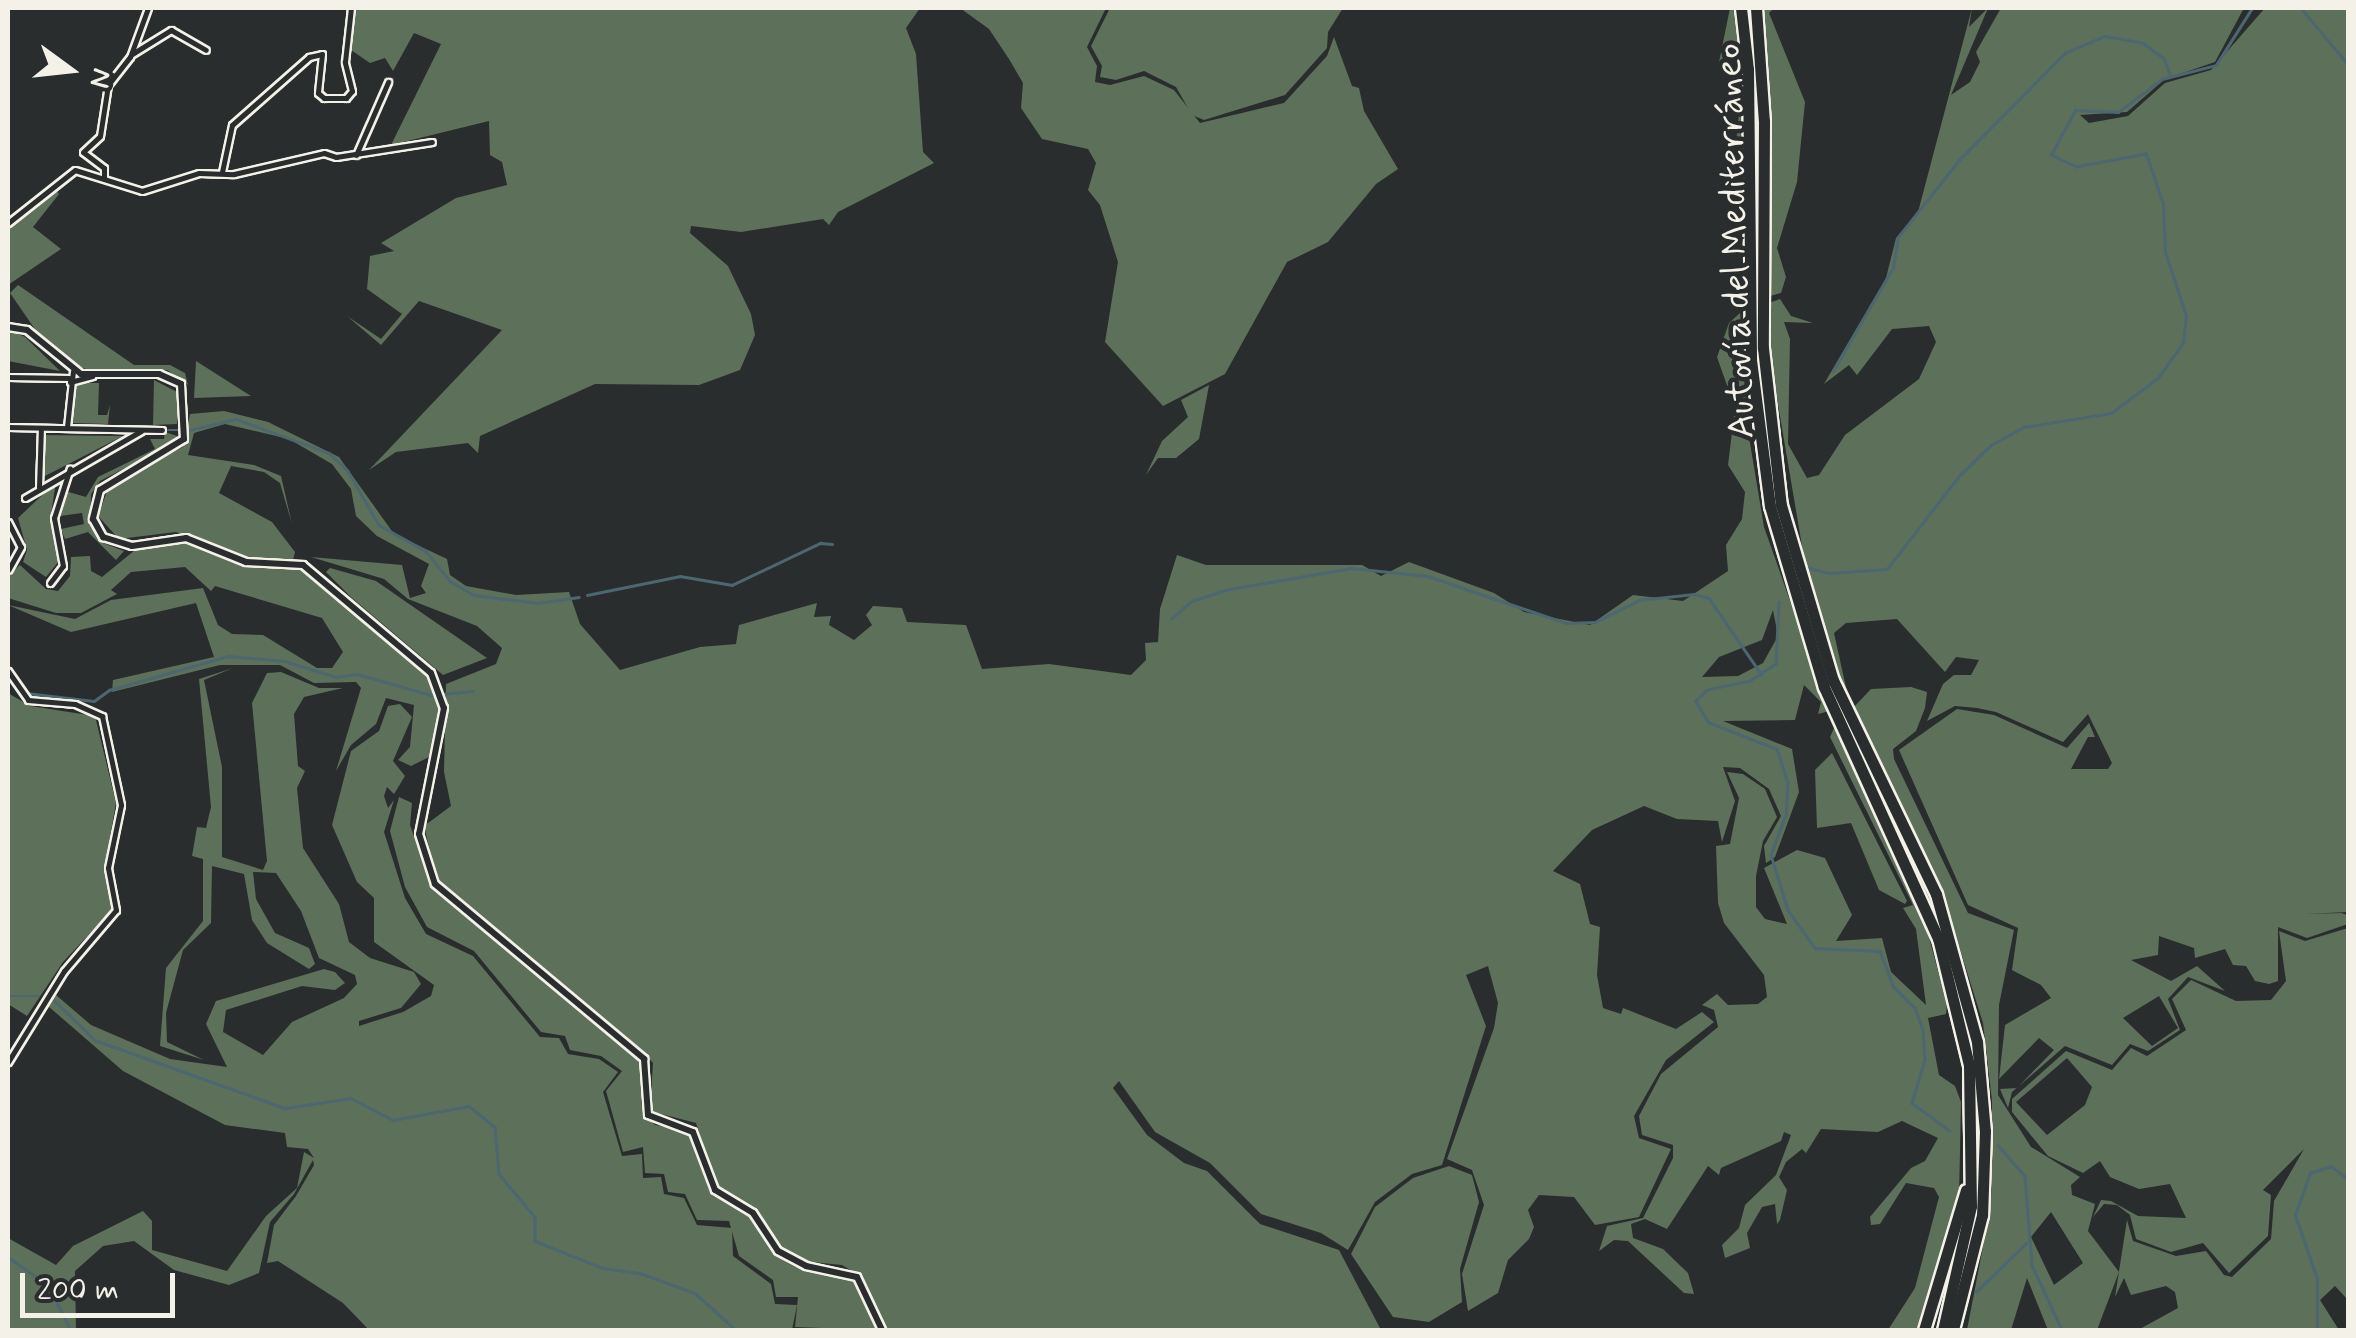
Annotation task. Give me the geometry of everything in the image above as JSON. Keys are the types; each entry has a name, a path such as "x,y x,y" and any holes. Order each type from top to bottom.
{"highway":[{"name":"Autovía del Mediterráneo","path":"1741,8 1748,84 1750,360 1762,464 1789,565 1847,725 1925,901 1959,1016 1970,1106 1974,1186 1982,1215 1953,1330"},
{"name":"Autovía del Mediterráneo","path":"1756,8 1764,121 1765,383 1789,565"},
{"name":"Autovía del Mediterráneo","path":"1847,725 1954,945 1978,1042 1985,1114 1964,1257 1943,1330"},
{"path":"1924,1330 1974,1186"},
{"path":"1962,1330 1982,1215"}],"street":[{"path":"130,57 148,8"},
{"path":"222,172 232,125 309,57 322,54 318,93 324,98 346,98 352,90 345,62 351,8"},
{"path":"104,178 104,168 83,152 100,136 108,84 130,57 171,30 206,50"},
{"path":"356,155 388,82"},
{"path":"8,224 76,170 142,191 324,153 356,155 432,142"},
{"path":"8,327 28,330 65,364 67,428"},
{"path":"65,364 68,378"},
{"path":"68,378 92,376"},
{"path":"8,377 168,376 186,398 180,447 100,490 94,518 103,537 132,546 186,538 246,562 314,570 431,673 443,689 444,708 419,834 435,884 644,1058 648,1115 693,1132 715,1190 754,1213 778,1251 806,1266 857,1277 882,1330"},
{"path":"8,427 162,430"},
{"path":"39,487 40,428"},
{"path":"25,498 72,466 144,430"},
{"path":"50,583 63,566 54,518 72,466"},
{"path":"8,522 21,547 8,570"},
{"path":"8,671 28,700 74,704 102,716 122,805 108,868 116,910 64,971 8,1062"}],"green space":[{"path":"353,8 920,8 906,28 916,54 923,152 934,163 838,212 829,225 823,219 741,232 691,226 690,233 728,266 751,314 755,335 740,370 699,385 595,384 480,436 478,453 468,443 396,452 369,470 502,330 419,301 381,345 347,316 381,339 402,314 367,289 370,256 394,251 381,243 456,198 507,185 502,162 490,155 489,121 391,145 441,44 414,33 393,71 385,58 370,63 351,50"},
{"path":"960,8 1106,8 1087,47 1097,66 1095,82 1110,85 1144,76 1174,90 1200,123 1284,103 1327,56 1334,37 1352,86 1359,88 1364,111 1398,169 1376,184 1328,242 1287,262 1225,374 1163,406 1105,342 1118,262 1100,205 1088,190 1096,163 1088,149 1042,139 1021,108 1023,83 1009,59 989,29"},
{"path":"1110,8 1343,8 1328,32 1327,48 1285,95 1204,120 1192,115 1176,87 1144,71 1116,80 1100,77 1102,66 1091,46"},
{"path":"1730,8 1735,8 1741,89 1740,258 1730,208 1740,102 1732,74 1718,67"},
{"path":"1761,8 1774,8 1769,13 1805,102 1797,182 1777,248 1786,277 1781,293 1770,296 1770,137"},
{"path":"1972,8 1969,27 1988,8 1951,95 1970,82 1980,62 1976,52 2001,8 2244,8 2215,62 2165,79 2127,112 2080,115 2089,123 2128,116 2165,83 2211,70 2265,8 2348,8 2348,912 2305,914 2341,913 2348,915 2348,924 2307,938 2278,927 2278,981 2269,984 2255,981 2246,966 2233,965 2225,949 2195,958 2194,948 2159,936 2158,955 2131,960 2171,981 2197,966 2225,991 2188,977 2168,999 2180,1030 2148,1051 2130,1044 2112,1065 2065,1046 2019,1086 2054,1050 2039,1038 1999,1079 2005,1025 2051,998 2041,985 2012,970 2018,928 1968,905 1899,750 1957,709 1994,715 2067,748 2089,723 2095,737 2088,737 2071,769 2108,769 2112,763 2088,714 2063,742 1996,712 1977,708 1955,706 1927,721 1943,684 1954,675 1971,675 1979,660 1956,657 1945,672 1897,619 1846,623 1834,633 1849,701 1811,599 1770,357 1769,303 1780,299 1791,316 1813,323 1784,322 1790,339 1788,444 1807,478 1819,475 1845,435 1919,379 1936,342 1929,326 1892,329 1857,375 1849,365 1824,384 1886,278 1896,238 1918,212","holes":["2159,996 2178,1028 2152,1046 2123,1018"]},
{"path":"56,190 59,194 33,227 61,249 8,285 8,226"},
{"path":"18,285 134,365 170,365 185,373 188,385 167,370 93,371 73,365 41,338 10,293"},
{"path":"1740,313 1747,425 1764,527 1829,711 1818,714 1821,702 1804,685 1795,720 1723,721 1792,749 1799,792 1775,857 1766,863 1764,846 1781,816 1769,789 1740,768 1723,767 1735,801 1722,842 1718,821 1677,819 1644,806 1592,830 1553,871 1580,884 1590,924 1600,927 1597,975 1603,1008 1621,1014 1623,1008 1676,1029 1702,1012 1714,1022 1666,1060 1634,1116 1639,1138 1671,1149 1639,1217 1595,1225 1574,1197 1539,1195 1528,1210 1534,1227 1529,1239 1508,1260 1498,1293 1468,1311 1462,1274 1484,1205 1472,1170 1447,1159 1494,1028 1498,1003 1488,966 1466,975 1486,1026 1442,1165 1412,1174 1375,1202 1348,1250 1321,1233 1261,1214 1210,1163 1155,1132 1119,1081 1113,1088 1147,1135 1184,1163 1207,1171 1260,1224 1339,1250 1381,1330 887,1330 859,1275 842,1265 802,1261 775,1245 752,1207 716,1186 696,1123 650,1111 653,1063 641,1049 437,880 424,826 451,806 444,772 446,684 496,664 502,648 477,626 408,599 384,579 311,557 402,565 410,598 426,593 421,586 429,564 377,536 356,516 351,489 332,464 289,439 225,424 194,433 188,455 254,465 281,476 292,524 280,483 264,472 231,466 219,493 272,522 295,552 293,560 245,558 176,532 119,539 98,516 109,486 183,447 190,414 224,411 268,422 339,457 394,534 447,559 450,575 466,586 516,595 569,592 580,624 620,670 700,647 736,644 739,625 817,603 814,617 831,616 829,625 854,640 872,625 866,615 873,606 902,608 907,622 966,625 982,669 1049,664 1131,675 1146,660 1145,643 1158,642 1160,609 1177,555 1206,565 1362,565 1381,576 1409,562 1494,593 1524,612 1590,625 1633,595 1683,601 1728,571 1726,545 1742,519 1745,492 1728,465 1735,408 1717,357 1729,323","holes":["1773,610 1778,636 1763,663 1738,676 1702,677 1719,657 1762,640"]},
{"path":"14,332 25,337 60,371 8,361 8,334"},
{"path":"196,361 251,396 194,398"},
{"path":"154,380 179,393 177,424 153,425"},
{"path":"73,383 99,383 98,415 107,415 110,405 108,424 72,423"},
{"path":"1209,385 1199,439 1176,458 1158,458 1146,475 1162,441 1188,417 1181,400"},
{"path":"165,432 177,436 175,442 100,481 91,494 90,525 103,543 124,551 116,560 88,532 65,539 61,529 84,524 82,513 60,516 65,491 86,497 98,477 155,449 150,439 164,439"},
{"path":"43,435 121,436 123,436 43,477"},
{"path":"56,482 50,520 59,561 46,577 23,562 27,550 18,518"},
{"path":"175,540 246,565 306,570 361,616 433,679 441,706 429,757 411,766 398,760 410,747 414,705 386,698 376,724 351,745 336,771 361,688 356,682 314,683 280,665 220,665 112,692 113,680 214,657 196,603 71,632 8,605 75,619 111,600 203,588 218,625 232,634 263,635 317,668 332,668 343,652 322,618 215,586 211,591 185,567 131,572 111,590 117,594 81,613 56,613 8,598 8,576 20,565 46,589 58,591 70,576 71,557 90,556 91,571 102,577 135,550"},
{"path":"330,568 376,581 487,658 443,675 352,598 326,572"},
{"path":"233,668 204,680 222,767 222,857 263,870 267,861 252,703 267,673 281,672 319,688 343,688 304,697 294,714 298,766 305,771 297,788 303,848 339,904 349,942 370,958 414,972 421,984 401,1008 359,1021 359,1026 403,1012 431,996 434,985 374,942 374,898 357,882 332,825 351,751 379,731 388,706 400,704 412,717 393,761 405,776 394,794 387,787 384,796 388,808 394,800 384,832 405,898 426,934 473,956 540,1037 559,1038 568,1054 599,1059 618,1072 603,1092 622,1156 642,1154 643,1178 661,1177 664,1194 684,1198 697,1225 732,1228 733,1256 771,1284 775,1304 797,1305 792,1330 369,1330 343,1303 278,1261 267,1263 274,1225 296,1196 314,1165 313,1160 294,1194 270,1222 259,1273 229,1285 174,1270 134,1241 103,1246 75,1271 76,1330 8,1330 8,1238 56,1265 73,1246 143,1211 152,1221 152,1250 227,1271 266,1216 297,1188 304,1152 314,1158 308,1149 287,1147 285,1133 225,1125 123,1071 48,1006 56,995 91,1025 170,1059 227,1067 206,1024 216,1001 324,969 335,972 345,983 335,990 302,986 226,1010 223,1032 263,1055 292,1022 344,998 357,984 355,975 319,958 301,911 276,873 253,872 256,899 275,933 309,948 315,964 309,969 267,943 252,920 244,874 212,866 211,923 183,950 166,1013 167,1042 204,1060 160,1046 166,968 203,921 203,859 192,856 197,827 206,828 211,807 199,679"},
{"path":"1911,687 1927,692 1916,731 1893,749 1894,759 1968,913 2014,930 1999,1005 1998,1095 2031,1147 2080,1177 2071,1185 2072,1195 2095,1204 2088,1231 2119,1272 2097,1330 2048,1330 2027,1278 2011,1330 1967,1330 1991,1205 1992,1101 1983,1023 1939,882 1853,708 1871,689","holes":["2051,1212 2083,1263 2054,1285 2031,1237"]},
{"path":"8,693 30,706 95,716 116,803 105,865 112,910 63,962 27,1016 8,1004"},
{"path":"1835,726 1928,934 1947,1004 1946,1014 1928,1018 1939,1075 1955,1086 1961,1102 1959,1198 1917,1330 1888,1330 1915,1288 1939,1197 1934,1188 1906,1183 1880,1224 1871,1225 1870,1217 1911,1168 1925,1161 1938,1138 1902,1121 1878,1132 1821,1129 1806,1153 1802,1149 1786,1162 1779,1177 1787,1190 1780,1220 1777,1224 1775,1204 1762,1207 1747,1233 1750,1248 1725,1258 1722,1245 1739,1228 1745,1205 1776,1175 1791,1135 1784,1132 1781,1141 1721,1168 1719,1175 1708,1166 1667,1229 1645,1219 1631,1224 1633,1238 1663,1249 1688,1273 1694,1294 1684,1293 1628,1241 1614,1240 1599,1251 1607,1226 1643,1218 1673,1158 1673,1145 1642,1135 1639,1116 1661,1074 1718,1027 1714,1010 1702,1005 1717,994 1728,1005 1758,1004 1767,997 1764,975 1724,923 1718,903 1716,846 1730,844 1739,798 1727,772 1743,774 1765,789 1777,817 1763,841 1756,876 1756,907 1765,919 1787,924 1764,868 1797,850 1825,858 1852,915 1836,941 1882,938 1891,972 1926,1005 1916,929 1903,908 1913,905 1830,737"},
{"path":"1832,753 1907,901 1905,904 1879,890 1851,823 1817,828 1815,770"},
{"path":"399,797 412,803 410,825 433,889 641,1059 642,1113 655,1125 688,1130 713,1193 749,1213 774,1255 795,1267 851,1277 877,1330 795,1327 798,1297 776,1297 773,1280 739,1256 729,1221 697,1220 685,1194 668,1192 664,1174 645,1173 643,1147 623,1152 606,1091 622,1071 601,1056 570,1050 565,1036 541,1032 474,951 427,927 405,887 390,831"},
{"path":"2348,928 2348,1300 2335,1286 2320,1300 2339,1330 2138,1330 2178,1308 2175,1292 2166,1286 2131,1295 2124,1278 2115,1297 2127,1220 2133,1241 2176,1256 2206,1251 2224,1275 2232,1277 2271,1239 2274,1201 2304,1149 2263,1190 2271,1195 2268,1236 2229,1273 2203,1243 2171,1252 2136,1239 2130,1215 2117,1205 2104,1204 2093,1217 2101,1200 2111,1201 2138,1216 2186,1218 2170,1184 2139,1189 2110,1177 2100,1161 2083,1173 2048,1156 2012,1112 2012,1099 2066,1051 2112,1070 2131,1048 2147,1056 2186,1030 2172,999 2191,980 2236,1001 2271,1000 2286,981 2279,931 2305,941","holes":["2067,1058 2092,1087 2085,1105 2047,1135 2016,1102"]},
{"path":"2017,1088 2008,1108 2000,1089"},
{"path":"1449,1166 1472,1175 1479,1202 1460,1269 1462,1302 1429,1322 1393,1317 1351,1254 1375,1207 1413,1178"}],"waterway":[{"path":"1806,567 1829,573 1887,569 1959,476 1991,445 2024,427 2111,413 2158,378 2183,343 2186,316 2165,252 2163,204 2146,154 2076,167 2051,155 2075,110 2118,112 2162,79 2216,65 2252,8"},
{"path":"2301,8 2348,64"},
{"path":"1833,371 1893,268 1898,237 1959,160 2065,53 2105,36 2143,43 2164,58 2171,76"},
{"path":"189,430 236,419 329,453 348,471 379,525 426,551 450,581 474,595 537,603 579,597"},
{"path":"168,430 180,430"},
{"path":"587,595 680,576 732,585 820,543 832,544"},
{"path":"1171,619 1192,601 1230,589 1351,568 1428,576 1566,623 1595,622 1639,600 1694,594 1709,598 1762,675"},
{"path":"1779,602 1776,664 1750,681 1707,690 1696,701 1708,722 1777,749 1788,782 1786,815 1771,855 1788,910 1815,948 1880,951 1894,987 1915,1008 1923,1030 1925,1060 1912,1103 1949,1130"},
{"path":"26,693 94,701 109,690 228,656 285,661 336,677 357,674 431,695 473,691"},
{"path":"13,672 22,687"},
{"path":"8,996 39,996"},
{"path":"53,999 95,1040 285,1108 351,1098 393,1120 469,1106 495,1127 499,1174 535,1217 535,1241 603,1268 640,1273 695,1293 736,1330"},
{"path":"1998,1145 2025,1176 2032,1265 2062,1330"},
{"path":"2317,1330 2317,1279 2295,1215 2310,1173 2331,1166 2348,1179"},
{"path":"1976,1292 2026,1243"},
{"path":"8,1257 48,1285 71,1330"}]}
